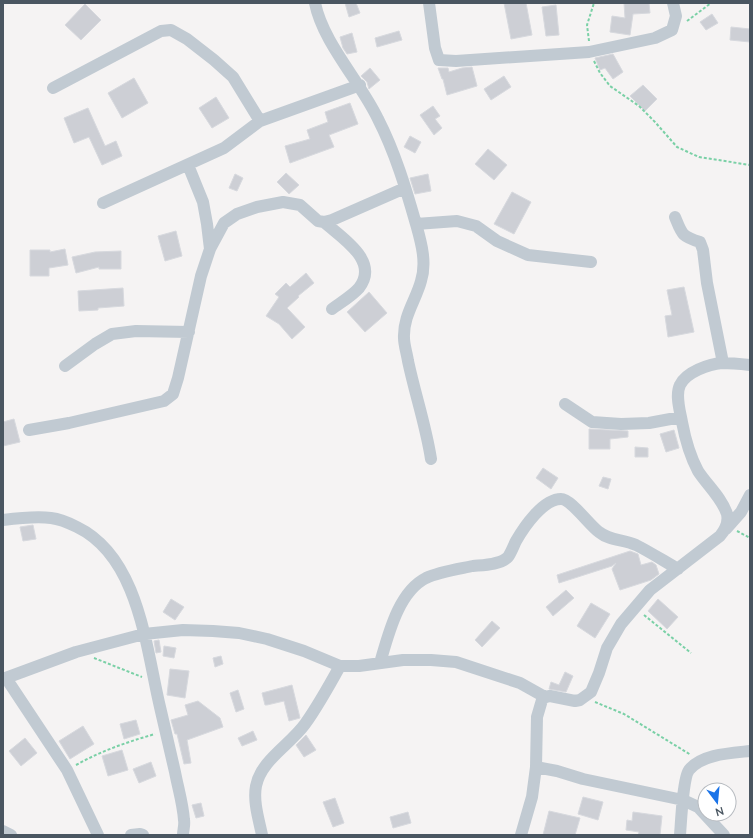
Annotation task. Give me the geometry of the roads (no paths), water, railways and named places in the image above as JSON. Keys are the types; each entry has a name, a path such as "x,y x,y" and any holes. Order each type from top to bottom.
{"street":[{"path":"315,3 322,26 360,85 393,152 422,247 424,264 421,280 406,318 404,338 410,372 427,434 431,459"},
{"path":"428,3 435,48 439,60 456,61 590,51 655,38 672,30 676,16 673,3"},
{"path":"53,88 161,31 171,30 187,39 233,77 260,121"},
{"path":"103,204 224,148 260,121 360,85"},
{"path":"188,165 203,202 210,249"},
{"path":"29,430 69,423 164,401 173,394 201,276 210,249 224,223 238,214 257,207 283,202 300,205 318,221 324,222 332,220 405,188"},
{"path":"675,217 681,232 685,237 700,242 703,250 706,283 723,364"},
{"path":"416,224 457,221 476,226 497,241 528,255 591,262"},
{"path":"324,222 353,248 361,257 365,266 364,278 358,289 332,309"},
{"path":"65,366 95,344 112,334 136,331 188,332"},
{"path":"727,528 728,516 698,470 691,456 684,433 678,392 680,385 685,378 712,365 750,365"},
{"path":"565,404 592,422 621,424 649,423 681,417"},
{"path":"98,835 66,770 4,679 76,652 144,634 183,630 213,631 239,633 266,639 304,651 340,666 359,666 403,660 456,662 520,682 545,697 550,696 575,701 585,697 591,692 607,648 621,624 650,590 720,536 741,512 750,495"},
{"path":"380,663 398,609 413,587 426,578 497,562 508,557 524,527 540,510 551,502 559,499 563,499 570,503 598,532 607,538 634,544 678,569"},
{"path":"3,520 22,518 52,518 70,523 87,532 98,541 119,566 133,597 144,634 166,731 184,821 183,835"},
{"path":"262,835 256,809 256,786 262,771 274,756 304,726 321,701 340,666"},
{"path":"521,835 532,797 536,768 537,717 539,706 545,697"},
{"path":"680,835 683,800 688,771 700,760 750,751"},
{"path":"536,768 557,771 583,779 683,800 698,807 724,835"},
{"path":"3,831 11,835"},
{"path":"131,835 143,835"}]}
